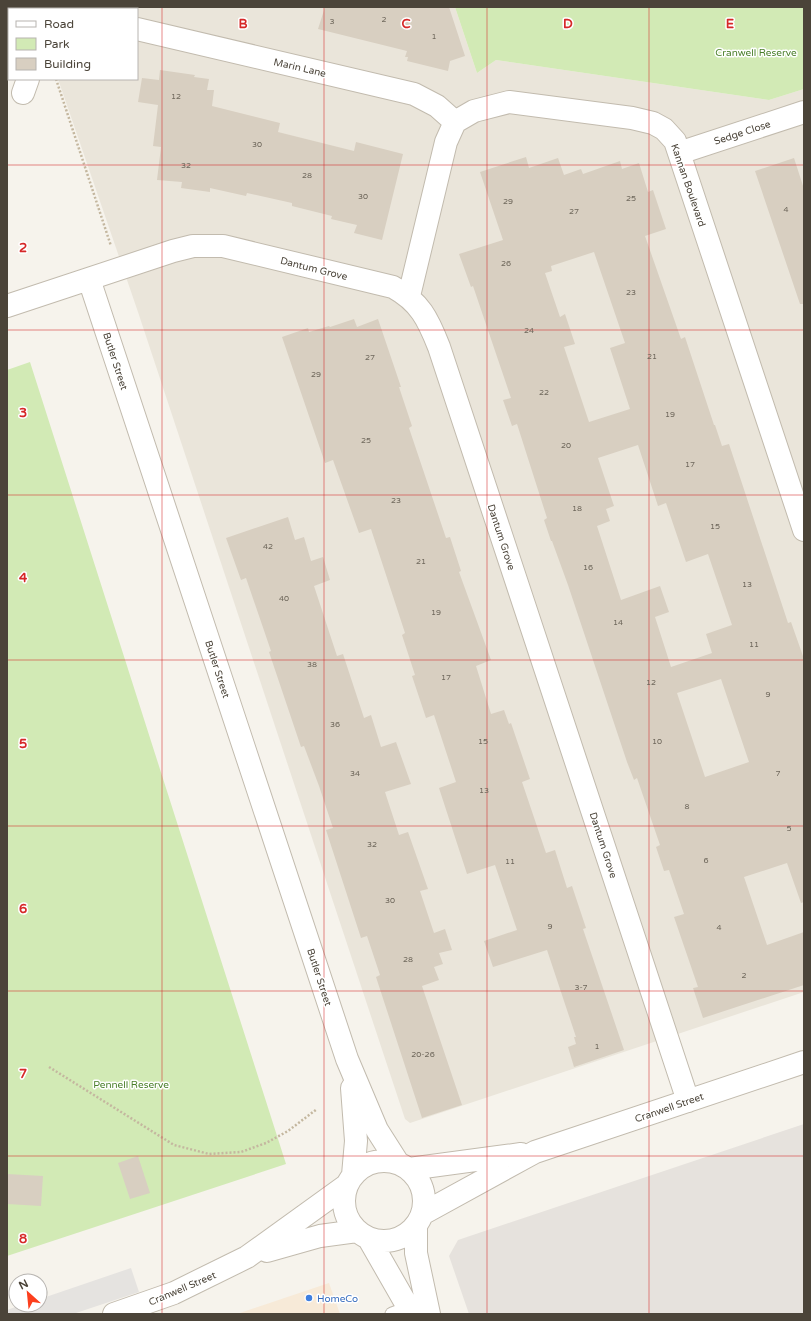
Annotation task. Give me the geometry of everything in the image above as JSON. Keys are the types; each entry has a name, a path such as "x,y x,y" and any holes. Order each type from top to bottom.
{"street":[{"name":"Marin Lane","path":"138,29 414,94 436,106 455,122"},
{"name":"Kannan Boulevard","path":"455,122 474,111 509,102 632,118 653,123 664,129 675,141 804,530"},
{"name":"Sedge Close","path":"679,153 804,112"},
{"path":"409,296 446,142 455,122"},
{"name":"Dantum Grove","path":"7,306 193,246 223,246 393,287 409,296 428,320 439,347 688,1101"},
{"name":"Butler Street","path":"89,279 347,1059 377,1130 403,1166"},
{"name":"Butler Street","path":"347,1059 354,1101 356,1140 350,1180"},
{"name":"Cranwell Street","path":"419,1219 535,1152 804,1062"},
{"name":"Cranwell Street","path":"403,1166 535,1152"},
{"path":"386,1161 403,1166 417,1178 423,1189 425,1201 419,1219 414,1310 363,1235 349,1221 344,1208 344,1196 350,1180 362,1167 373,1162 386,1161"},
{"name":"Cranwell Street","path":"247,1257 350,1180"},
{"path":"363,1235 382,1241 396,1240 407,1234 419,1219"},
{"name":"Cranwell Street","path":"114,1314 174,1293 247,1257 293,1242 363,1235"}],"path":[{"path":"56,80 119,269"},
{"path":"48,1067 174,1145 209,1154 241,1152 266,1143 288,1131 317,1109"}],"shaded area":[{"path":"455,7 477,73 496,60 769,100 804,89 804,992 410,1123 405,1119 138,312 58,80 138,80 138,8 34,8"},
{"path":"804,1124 804,1314 469,1314 449,1256 458,1240"},
{"path":"131,1268 139,1292 73,1314 7,1314 8,1310 8,1313 48,1313 48,1296"},
{"name":"HomeCo","path":"329,1283 340,1314 237,1314"}],"green space":[{"name":"Cranwell Reserve","path":"455,7 804,7 804,89 769,100 496,60 477,73"},
{"name":"Pennell Reserve","path":"30,362 286,1164 7,1256 7,370"}],"building":[{"path":"325,7 449,7 465,56 450,61 448,71 407,61 408,57 405,57 407,51 318,29"},
{"path":"160,70 195,75 194,77 209,79 207,90 214,90 212,106 280,123 278,132 354,151 356,142 403,154 382,240 354,233 357,225 331,219 332,216 292,206 292,203 247,193 246,196 210,188 210,192 181,188 182,182 157,180 161,147 153,146 158,105 138,102 142,78 159,80"},
{"path":"526,157 529,168 558,158 564,175 581,169 583,174 620,161 622,169 639,163 648,192 653,190 666,229 645,236 681,339 685,337 722,446 729,444 788,623 791,622 804,659 804,902 801,903 787,863 744,877 767,945 804,932 804,985 703,1018 693,988 698,987 674,917 684,914 669,870 664,871 656,847 660,845 637,778 634,780 627,762 568,585 551,541 544,520 547,518 517,424 512,426 503,400 511,398 473,286 471,287 459,254 503,240 480,172","holes":["594,252 625,343 610,348 630,409 589,422 564,347 575,344 565,314 560,317 545,273 552,271 551,266","638,445 658,506 666,503 686,562 708,554 732,625 706,634 712,653 671,667 655,617 669,612 660,586 621,600 597,526 610,521 606,509 614,506 598,458","721,679 749,762 705,777 677,693"]},
{"path":"794,158 804,189 804,304 800,304 755,171"},
{"path":"354,319 357,327 378,319 401,387 399,387 412,426 409,428 446,538 450,537 461,571 459,572 491,660 476,666 491,714 504,710 509,724 511,723 530,779 522,782 546,853 555,850 567,888 572,886 586,928 583,929 624,1050 574,1067 568,1047 576,1044 574,1037 576,1037 547,950 493,967 484,941 517,930 495,865 467,874 439,788 456,782 434,715 426,718 412,676 415,675 402,635 405,633 371,529 359,533 333,460 325,463 282,337 308,328 309,332"},
{"path":"288,517 295,540 304,537 311,561 323,557 330,580 314,586 337,656 343,654 364,718 371,715 381,747 396,742 411,784 385,792 399,835 408,832 428,889 420,891 434,933 445,929 452,950 439,953 443,964 434,967 439,980 422,986 462,1105 422,1118 376,977 380,975 367,936 361,938 326,830 333,828 319,786 304,746 301,747 246,578 241,580 226,538"},
{"path":"138,1156 150,1193 130,1199 118,1163"},
{"path":"7,1174 43,1176 41,1206 7,1204"}],"place":[{"name":"HomeCo","path":"309,1298"}]}
